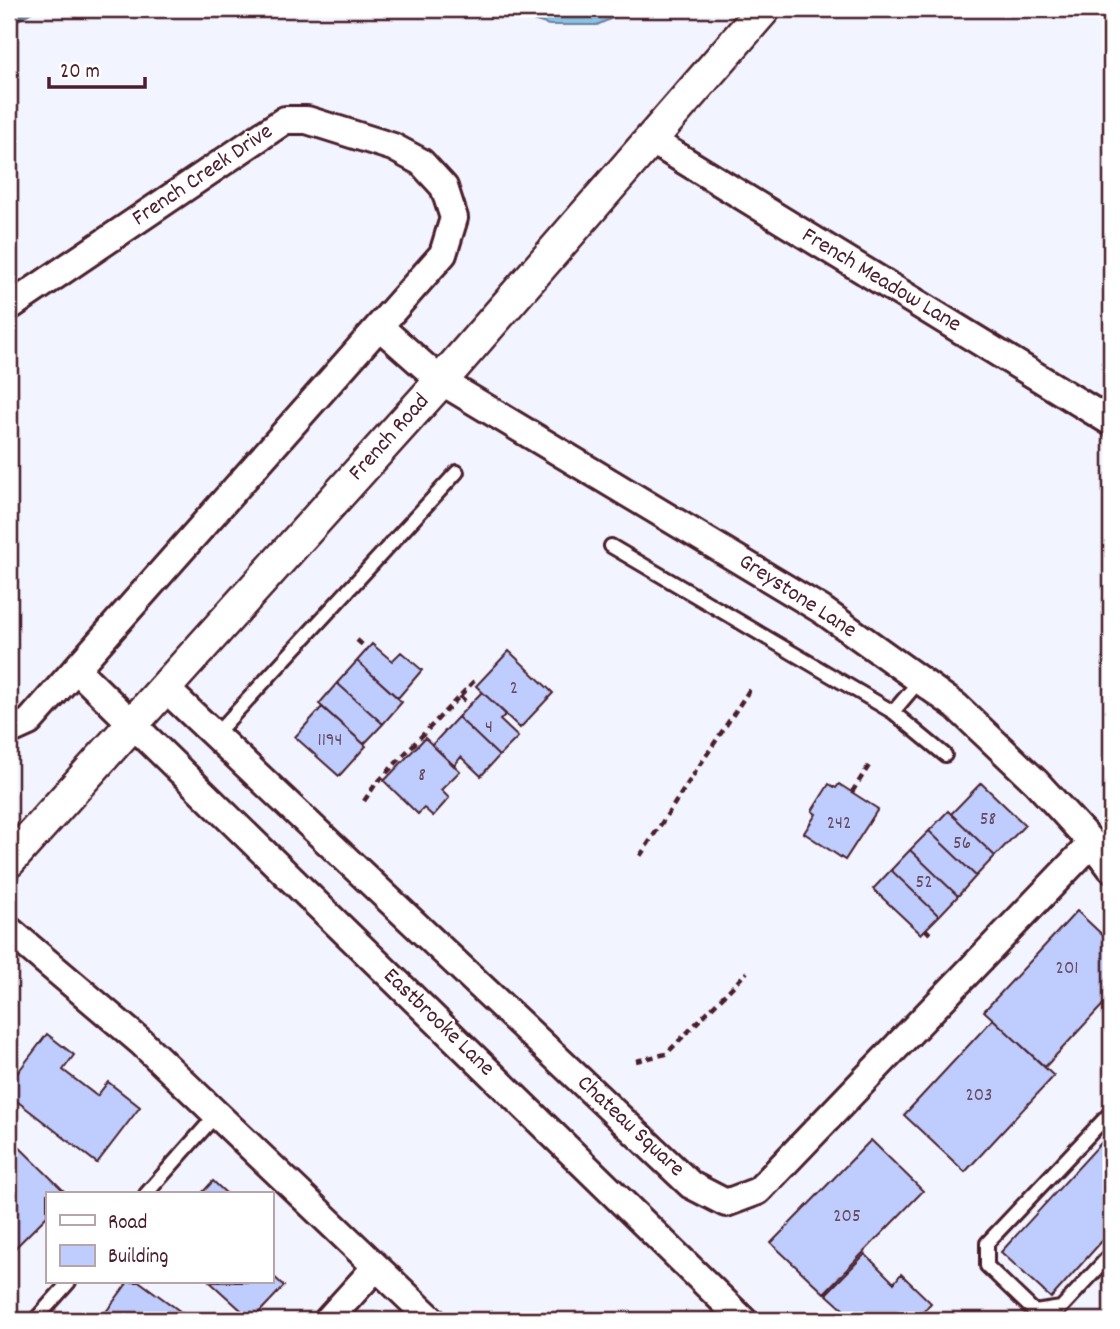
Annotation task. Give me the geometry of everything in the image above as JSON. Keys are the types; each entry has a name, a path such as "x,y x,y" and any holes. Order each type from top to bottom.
{"street":[{"name":"French Road","path":"9,861 441,380 764,9"},
{"name":"French Creek Drive","path":"9,307 285,120 307,120 393,147 421,162 444,187 454,218 443,254 380,327 29,722 9,731"},
{"name":"French Meadow Lane","path":"651,140 1111,422"},
{"path":"380,327 441,380"},
{"name":"Greystone Lane","path":"441,380 822,610 920,680 966,715 1036,782 1092,843 1111,868"},
{"path":"76,669 132,725"},
{"name":"Chateau Square","path":"165,688 691,1185 726,1203 758,1191 1092,843"},
{"name":"Eastbrooke Lane","path":"132,725 743,1320"},
{"path":"9,930 141,1042 432,1320"},
{"path":"328,1320 376,1267"}],"lane":[{"path":"216,734 457,472"},
{"path":"611,546 893,712 945,755"},
{"path":"893,712 920,680"},
{"path":"1111,1112 987,1243 987,1266 1035,1312 1061,1308 1111,1254"},
{"path":"148,1192 216,1115"},
{"path":"35,1320 67,1284"}],"path":[{"path":"357,640 367,649"},
{"path":"364,801 375,785 474,681"},
{"path":"640,856 752,686"},
{"path":"460,696 469,705"},
{"path":"852,792 870,764"},
{"path":"926,929 932,936"},
{"path":"636,1061 666,1054 747,972"}],"water":[{"path":"496,9 632,9 597,25 549,25"}],"building":[{"path":"372,644 392,661 401,652 422,670 398,698 357,661"},
{"path":"509,651 553,693 520,728 476,686"},
{"path":"357,661 402,702 383,724 337,683"},
{"path":"337,683 383,724 364,744 319,704"},
{"path":"482,692 506,714 500,720 518,737 499,756 458,717"},
{"path":"322,707 366,746 339,776 295,737"},
{"path":"458,717 499,756 481,776 461,757 454,766 432,745"},
{"path":"425,738 460,771 441,790 449,798 433,816 424,808 418,814 384,781"},
{"path":"981,783 1025,825 995,856 951,814"},
{"path":"829,784 836,788 839,784 878,809 845,860 804,833 816,814 812,811"},
{"path":"948,811 995,856 976,876 929,831"},
{"path":"929,831 976,876 958,896 910,850"},
{"path":"910,850 958,896 939,916 891,870"},
{"path":"891,870 939,916 921,934 873,889"},
{"path":"1077,911 1111,943 1111,996 1045,1067 984,1011"},
{"path":"993,1019 1054,1076 965,1172 904,1115"},
{"path":"47,1034 74,1055 63,1070 97,1096 108,1082 140,1107 97,1163 9,1095 9,1084"},
{"path":"1111,1132 1111,1231 1051,1298 1001,1252"},
{"path":"9,1137 65,1192 46,1192 46,1217 15,1248 9,1242"},
{"path":"871,1140 923,1191 824,1293 771,1243"},
{"path":"213,1181 225,1192 203,1192"},
{"path":"865,1254 894,1283 901,1274 931,1303 924,1311 934,1320 855,1320 826,1294"},
{"path":"273,1276 284,1286 252,1320 212,1284 273,1284"},
{"path":"127,1284 143,1284 192,1320 100,1320"}],"waterway":[{"path":"9,21 29,9"}]}
